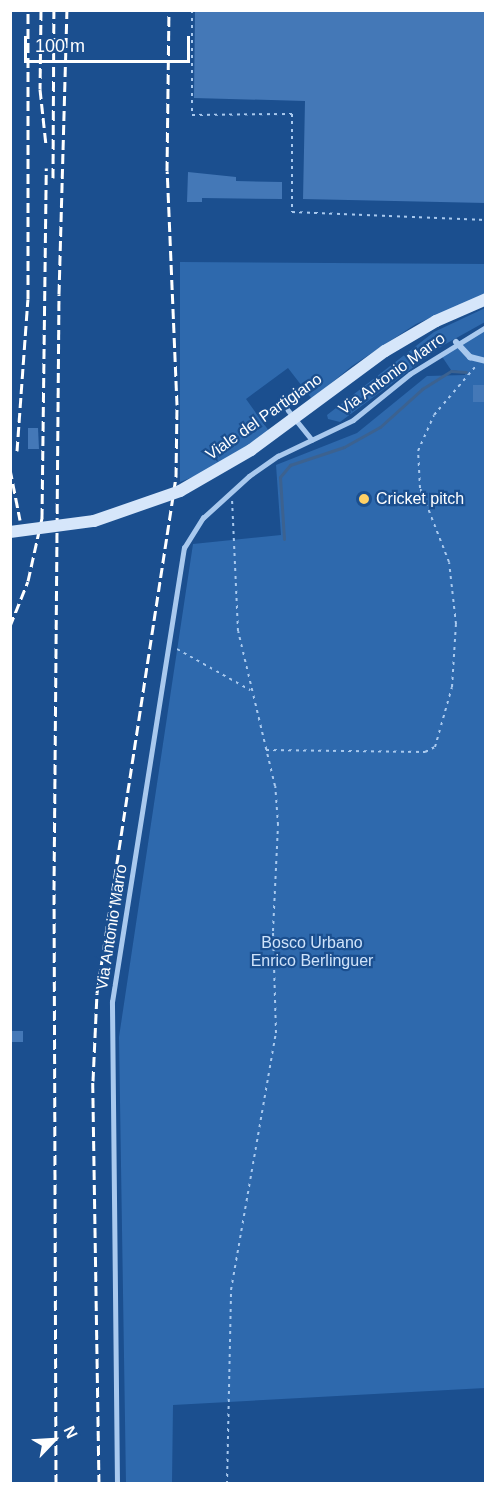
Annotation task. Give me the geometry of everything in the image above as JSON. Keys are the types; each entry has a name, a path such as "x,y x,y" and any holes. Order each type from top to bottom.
{"main road":[{"name":"Viale del Partigiano","path":"10,532 94,521 180,491 251,450 385,351 436,321 486,299"}],"street":[{"path":"456,342 482,361"}],"lane":[{"name":"Via Antonio Marro","path":"117,1484 112,1002 184,548 203,518 231,491 278,456 353,420 456,342 486,327"},
{"path":"288,410 312,440"}],"path":[{"path":"192,10 192,115 292,114 292,212 486,220"},
{"path":"266,750 425,752 435,747 452,687 456,624 449,562 420,488 418,451 434,415 482,361"},
{"path":"227,1484 231,1290 276,1034 273,931 278,825 275,786 250,690 238,631 237,542 231,491"},
{"path":"169,644 250,690"}],"green space":[{"path":"180,262 485,264 485,294 416,324 352,366 312,399 288,368 246,399 269,431 213,469 180,482"},
{"path":"485,308 485,322 442,346 340,422 328,419 327,415 434,332"},
{"name":"Bosco Urbano Enrico Berlinguer","path":"485,327 485,1388 173,1405 172,1483 126,1484 119,1037 193,544 281,535 276,465 357,433 427,376 465,375 466,372 451,370 441,355"}],"building":[{"path":"195,10 486,10 486,203 303,199 305,101 194,98"},
{"path":"188,172 236,177 236,181 282,182 282,199 202,198 202,202 187,202"},
{"path":"473,385 486,385 486,402 473,402"},
{"path":"28,428 38,428 39,449 28,449"},
{"path":"10,1031 23,1031 23,1042 10,1042"}],"waterway":[{"path":"284,539 280,477 290,465 344,447 380,427 422,389 451,371 466,372"}],"railway":[{"path":"17,451 28,299 28,10"},
{"path":"41,10 40,89 46,145"},
{"path":"53,178 54,10"},
{"path":"56,1484 54,890 59,294 67,10"},
{"path":"99,1484 93,1081 97,993 176,477 177,405 167,171 169,10"},
{"path":"10,626 28,581 42,518 46,168"},
{"path":"10,469 20,520"}],"place":[{"name":"Cricket pitch","path":"364,499"}]}
